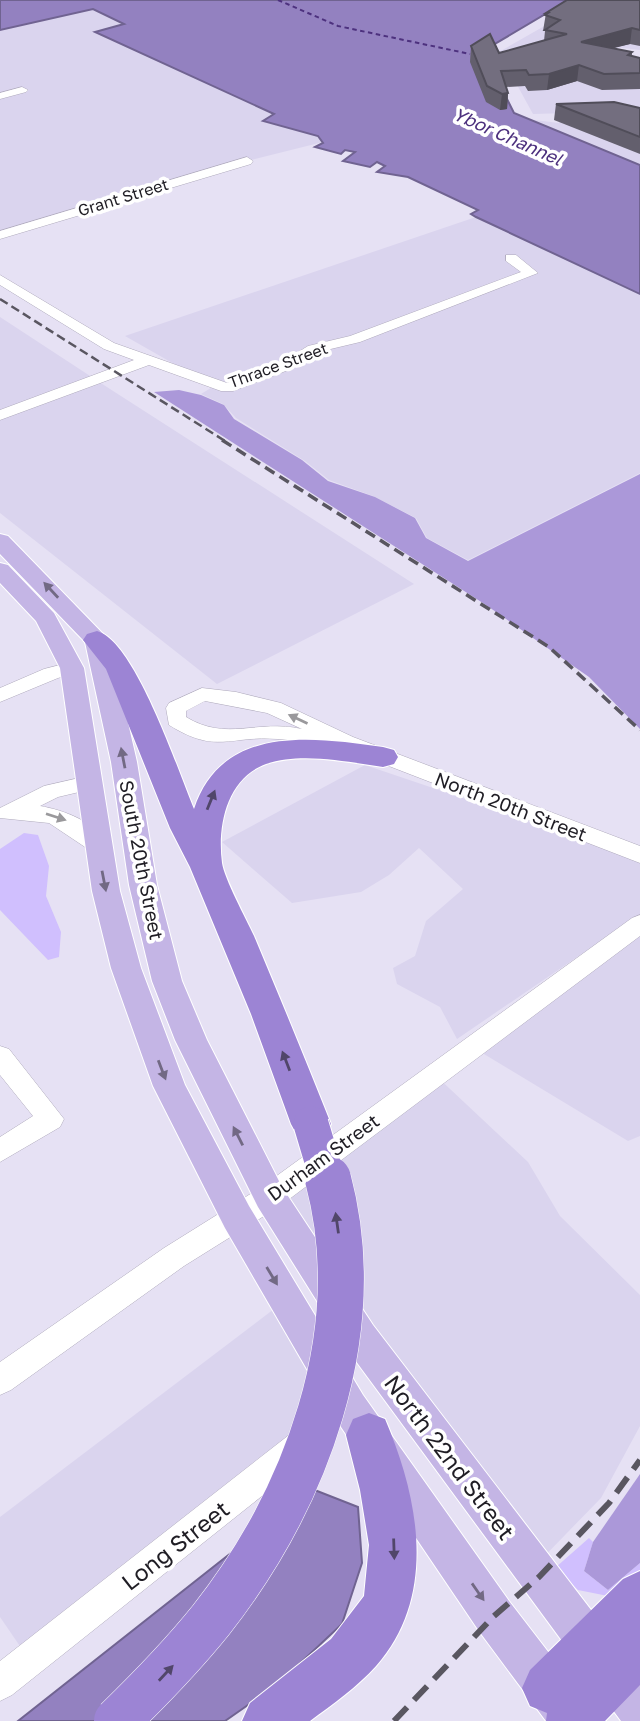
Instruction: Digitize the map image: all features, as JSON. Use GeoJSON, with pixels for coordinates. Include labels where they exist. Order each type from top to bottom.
{"type":"FeatureCollection","features":[{"type":"Feature","properties":{"kind":"highway"},"geometry":{"type":"LineString","coordinates":[[97,640],[120,667],[186,828],[207,867],[311,1124],[333,1199],[340,1260],[339,1311],[319,1417],[284,1505],[240,1580],[170,1669],[117,1721]]}},
{"type":"Feature","properties":{"kind":"highway"},"geometry":{"type":"LineString","coordinates":[[207,867],[205,822],[211,796],[225,777],[245,762],[270,752],[296,747],[383,757]]}},
{"type":"Feature","properties":{"kind":"highway"},"geometry":{"type":"LineString","coordinates":[[268,1721],[360,1647],[383,1612],[390,1591],[396,1551],[392,1521],[360,1421]]}},
{"type":"Feature","properties":{"kind":"highway"},"geometry":{"type":"LineString","coordinates":[[564,1709],[621,1671],[640,1596]]}},
{"type":"Feature","properties":{"kind":"main road"},"geometry":{"type":"LineString","coordinates":[[0,541],[97,640]]}},
{"type":"Feature","properties":{"kind":"main road","name":"South 20th Street"},"geometry":{"type":"LineString","coordinates":[[4,579],[46,618],[72,668],[96,843],[122,955],[145,1026],[169,1087],[253,1207]]}},
{"type":"Feature","properties":{"kind":"main road","name":"South 20th Street"},"geometry":{"type":"LineString","coordinates":[[97,640],[124,762],[143,885],[164,970],[253,1207]]}},
{"type":"Feature","properties":{"kind":"main road"},"geometry":{"type":"LineString","coordinates":[[88,783],[103,791],[110,800],[138,941],[164,970]]}},
{"type":"Feature","properties":{"kind":"main road"},"geometry":{"type":"LineString","coordinates":[[253,1207],[360,1421],[494,1616],[564,1709]]}},
{"type":"Feature","properties":{"kind":"main road","name":"North 22nd Street"},"geometry":{"type":"LineString","coordinates":[[253,1207],[360,1337],[484,1500],[621,1671]]}},
{"type":"Feature","properties":{"kind":"street"},"geometry":{"type":"LineString","coordinates":[[0,96],[22,90]]}},
{"type":"Feature","properties":{"kind":"street","name":"Grant Street"},"geometry":{"type":"LineString","coordinates":[[0,235],[247,161]]}},
{"type":"Feature","properties":{"kind":"street","name":"Thrace Street"},"geometry":{"type":"LineString","coordinates":[[146,361],[226,388],[286,366],[313,349],[355,340],[531,273],[511,258]]}},
{"type":"Feature","properties":{"kind":"street"},"geometry":{"type":"LineString","coordinates":[[0,279],[93,338],[146,361]]}},
{"type":"Feature","properties":{"kind":"street"},"geometry":{"type":"LineString","coordinates":[[0,415],[146,361]]}},
{"type":"Feature","properties":{"kind":"street"},"geometry":{"type":"LineString","coordinates":[[0,696],[51,673],[72,668]]}},
{"type":"Feature","properties":{"kind":"street","name":"North 20th Street"},"geometry":{"type":"LineString","coordinates":[[383,757],[278,732],[213,739],[197,735],[176,720],[176,708],[202,695],[236,698],[274,708],[383,757],[640,855]]}},
{"type":"Feature","properties":{"kind":"street"},"geometry":{"type":"LineString","coordinates":[[4,816],[52,791],[88,783]]}},
{"type":"Feature","properties":{"kind":"street"},"geometry":{"type":"LineString","coordinates":[[4,816],[54,815],[71,823],[96,843]]}},
{"type":"Feature","properties":{"kind":"street","name":"Durham Street"},"geometry":{"type":"LineString","coordinates":[[0,1380],[174,1257],[253,1207],[640,924]]}},
{"type":"Feature","properties":{"kind":"street"},"geometry":{"type":"LineString","coordinates":[[0,1056],[51,1119],[0,1151]]}},
{"type":"Feature","properties":{"kind":"street","name":"Long Street"},"geometry":{"type":"LineString","coordinates":[[0,1683],[360,1421]]}},
{"type":"Feature","properties":{"kind":"shaded area"},"geometry":{"type":"Polygon","coordinates":[[[590,0],[640,0],[640,50],[597,45],[640,65],[640,111],[533,114],[499,52],[590,0]]]}},
{"type":"Feature","properties":{"kind":"shaded area"},"geometry":{"type":"Polygon","coordinates":[[[93,9],[125,24],[96,32],[274,115],[264,122],[318,136],[323,142],[239,163],[0,235],[0,30],[93,9]]]}},
{"type":"Feature","properties":{"kind":"shaded area"},"geometry":{"type":"Polygon","coordinates":[[[640,117],[640,165],[526,119],[559,123],[560,120],[640,117]]]}},
{"type":"Feature","properties":{"kind":"shaded area"},"geometry":{"type":"Polygon","coordinates":[[[476,217],[640,294],[640,473],[468,560],[427,538],[416,518],[373,496],[329,480],[305,461],[236,418],[223,404],[201,394],[219,383],[183,369],[125,336],[476,217]]]}},
{"type":"Feature","properties":{"kind":"shaded area"},"geometry":{"type":"Polygon","coordinates":[[[0,317],[414,584],[217,684],[0,513],[0,317]]]}},
{"type":"Feature","properties":{"kind":"shaded area"},"geometry":{"type":"Polygon","coordinates":[[[179,390],[201,395],[224,405],[234,419],[302,460],[328,481],[375,497],[415,518],[426,538],[468,561],[640,474],[640,729],[589,677],[486,605],[154,392],[179,390]]]}},
{"type":"Feature","properties":{"kind":"shaded area"},"geometry":{"type":"Polygon","coordinates":[[[365,765],[640,858],[640,914],[457,1039],[440,1007],[397,984],[393,968],[415,956],[426,921],[463,889],[419,848],[389,875],[361,892],[292,903],[222,842],[365,765]]]}},
{"type":"Feature","properties":{"kind":"shaded area"},"geometry":{"type":"Polygon","coordinates":[[[24,833],[38,835],[49,866],[46,896],[61,932],[59,957],[48,960],[0,910],[0,849],[24,833]]]}},
{"type":"Feature","properties":{"kind":"shaded area"},"geometry":{"type":"Polygon","coordinates":[[[640,925],[640,1136],[628,1141],[469,1045],[640,925]]]}},
{"type":"Feature","properties":{"kind":"shaded area"},"geometry":{"type":"Polygon","coordinates":[[[433,1073],[528,1162],[560,1216],[640,1295],[640,1426],[601,1498],[531,1570],[271,1188],[433,1073]]]}},
{"type":"Feature","properties":{"kind":"shaded area"},"geometry":{"type":"Polygon","coordinates":[[[274,1309],[333,1403],[24,1652],[0,1617],[0,1517],[274,1309]]]}},
{"type":"Feature","properties":{"kind":"shaded area"},"geometry":{"type":"Polygon","coordinates":[[[640,1474],[640,1563],[608,1590],[584,1571],[593,1542],[640,1474]]]}},
{"type":"Feature","properties":{"kind":"shaded area"},"geometry":{"type":"Polygon","coordinates":[[[589,1538],[593,1542],[584,1571],[608,1590],[640,1563],[640,1579],[618,1598],[578,1590],[555,1568],[589,1538]]]}},
{"type":"Feature","properties":{"kind":"water","name":"Ybor Channel"},"geometry":{"type":"Polygon","coordinates":[[[0,0],[569,0],[483,51],[514,113],[640,165],[640,294],[476,217],[471,214],[478,210],[408,177],[377,172],[385,166],[377,162],[370,167],[343,161],[355,152],[345,150],[341,154],[315,147],[323,143],[318,136],[263,121],[274,114],[95,32],[124,24],[93,9],[0,30],[0,0]]]}},
{"type":"Feature","properties":{"kind":"water"},"geometry":{"type":"Polygon","coordinates":[[[312,1489],[358,1507],[362,1563],[342,1624],[278,1684],[225,1721],[18,1721],[312,1489]]]}},
{"type":"Feature","properties":{"kind":"building"},"geometry":{"type":"Polygon","coordinates":[[[567,0],[640,0],[640,30],[632,28],[581,42],[632,52],[628,55],[640,58],[640,73],[604,74],[579,65],[549,74],[529,75],[526,70],[501,71],[508,93],[502,94],[487,86],[471,46],[490,34],[499,53],[567,34],[545,30],[560,20],[545,15],[567,0]]]}},
{"type":"Feature","properties":{"kind":"building"},"geometry":{"type":"Polygon","coordinates":[[[614,102],[640,108],[640,137],[556,104],[614,102]]]}},
{"type":"Feature","properties":{"kind":"ferry route"},"geometry":{"type":"LineString","coordinates":[[278,0],[338,26],[470,54]]}},
{"type":"Feature","properties":{"kind":"railway"},"geometry":{"type":"LineString","coordinates":[[0,299],[225,441]]}},
{"type":"Feature","properties":{"kind":"railway"},"geometry":{"type":"LineString","coordinates":[[222,440],[549,647],[640,730]]}},
{"type":"Feature","properties":{"kind":"railway"},"geometry":{"type":"LineString","coordinates":[[394,1721],[494,1616],[539,1577],[609,1503],[640,1460]]}}]}
